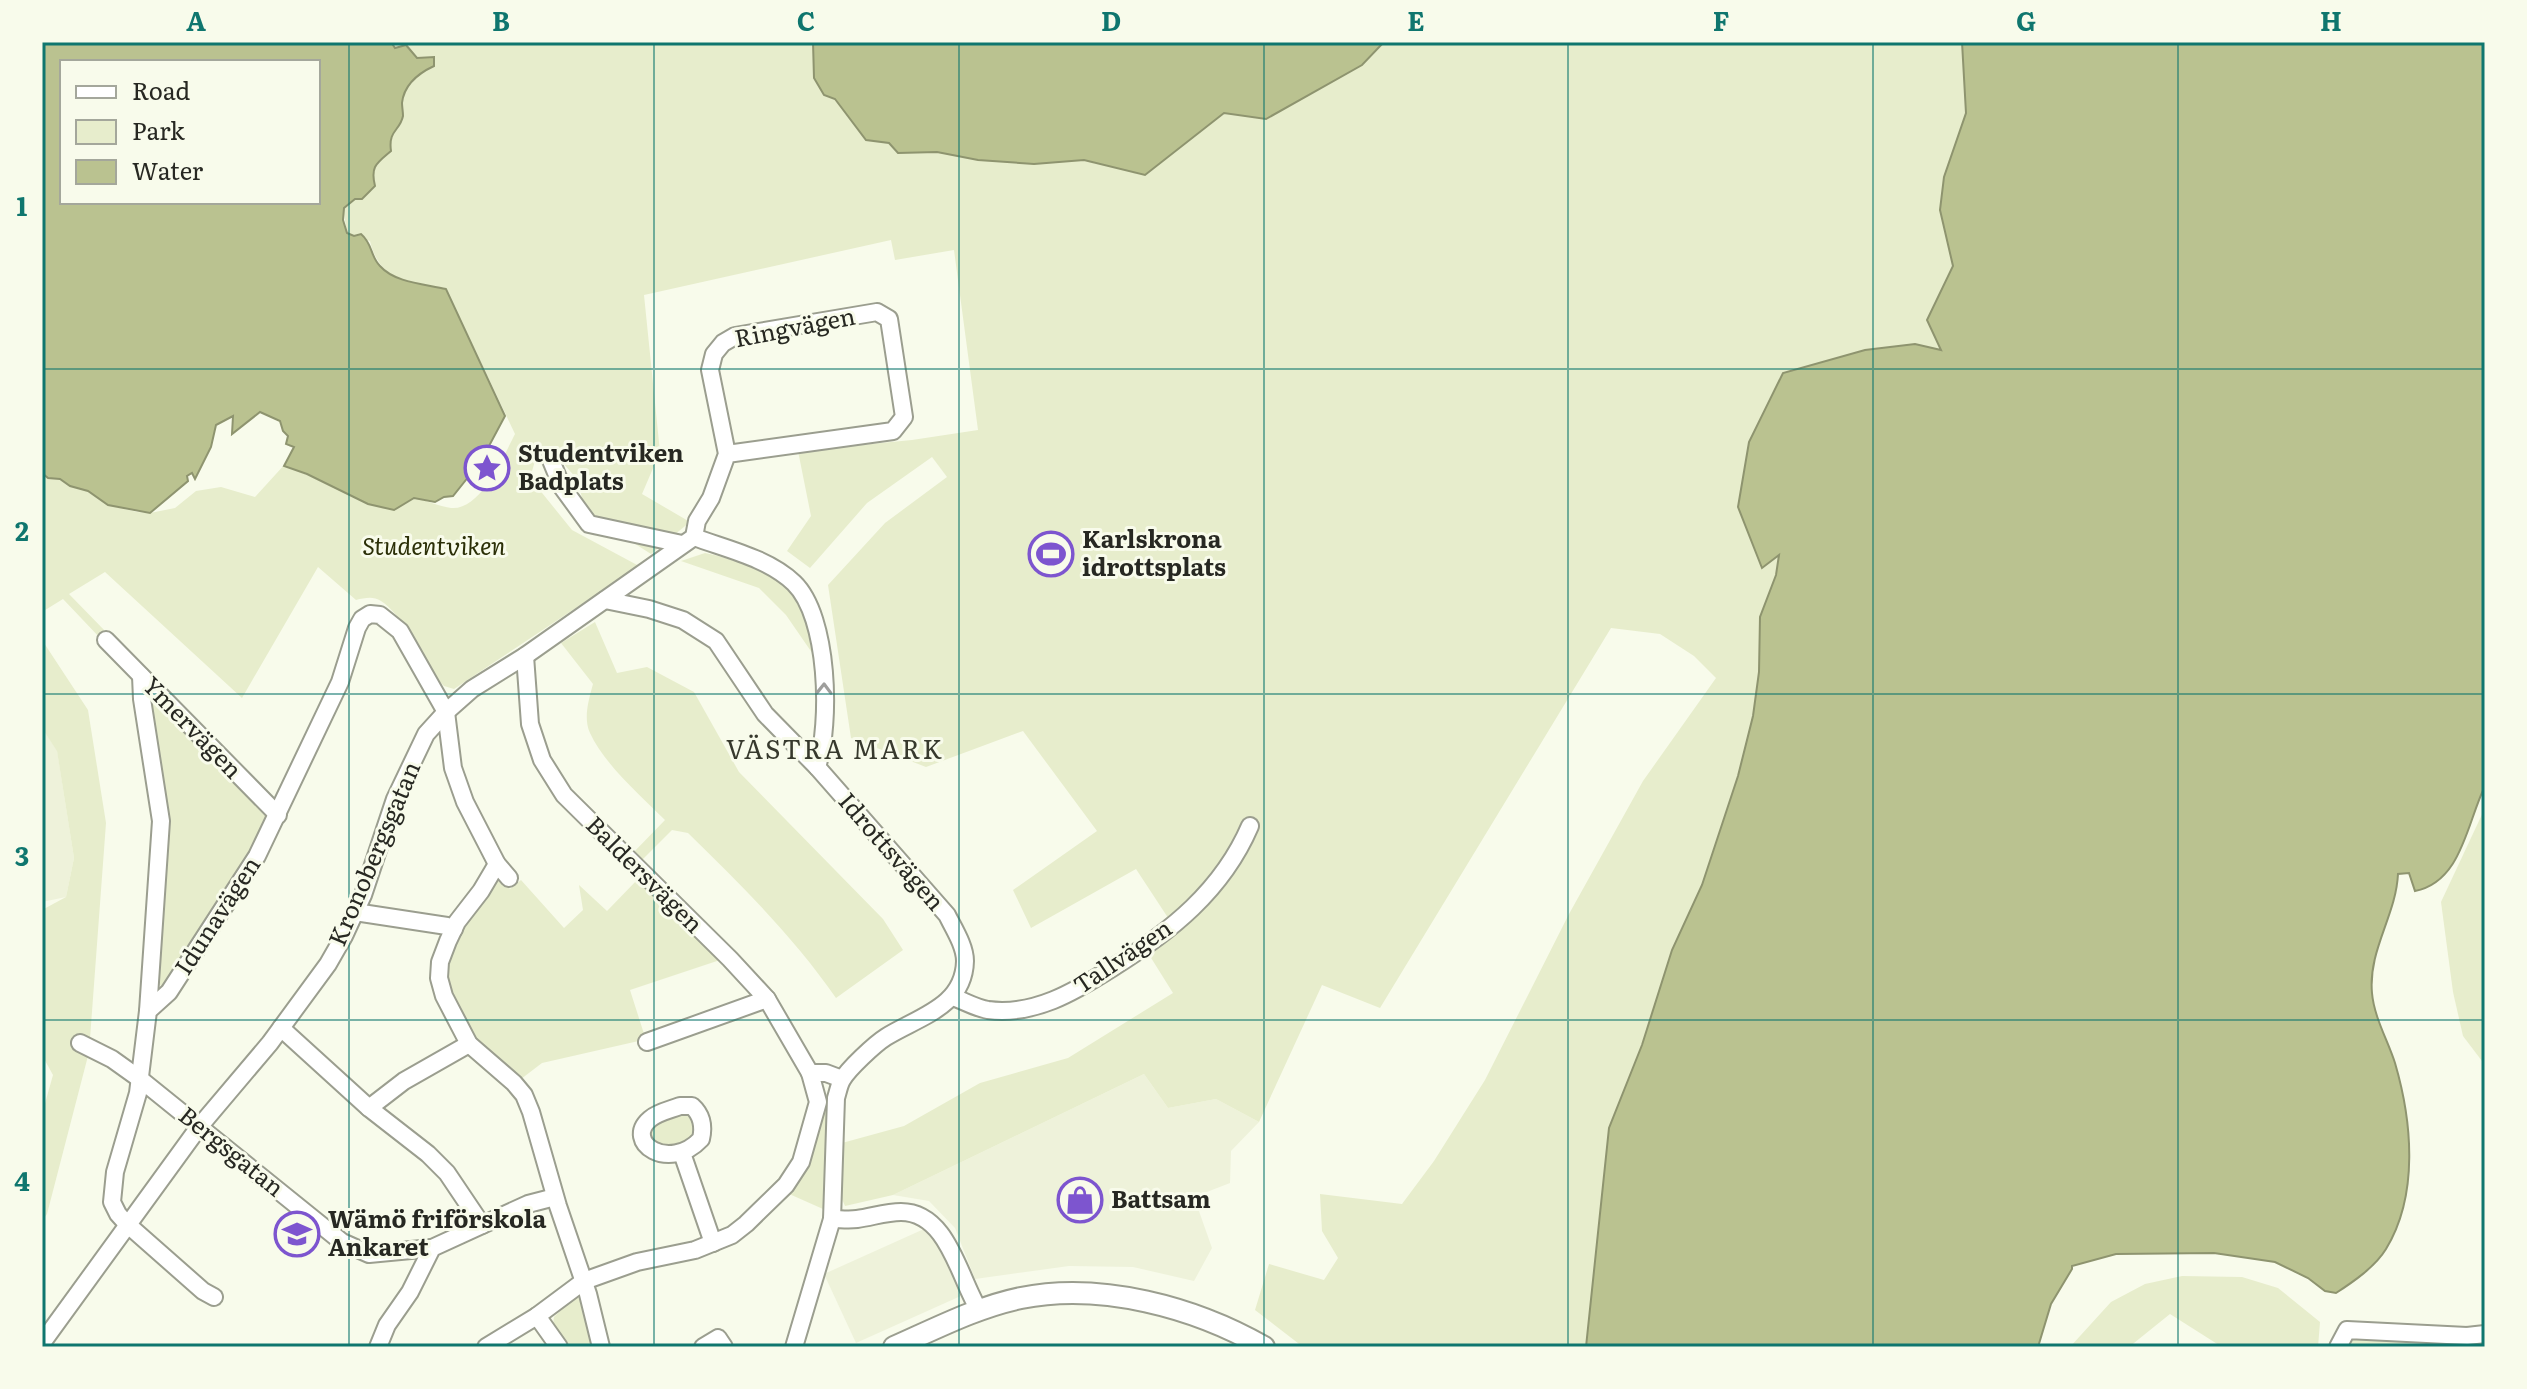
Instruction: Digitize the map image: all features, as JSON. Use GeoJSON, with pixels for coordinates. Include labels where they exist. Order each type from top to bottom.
{"type":"FeatureCollection","features":[{"type":"Feature","properties":{"kind":"main road"},"geometry":{"type":"LineString","coordinates":[[894,1347],[979,1310],[1021,1298],[1047,1295],[1101,1296],[1145,1302],[1220,1325],[1264,1347]]}},
{"type":"Feature","properties":{"kind":"street","name":"Ringvägen"},"geometry":{"type":"LineString","coordinates":[[877,312],[889,319],[904,417],[893,431],[727,454],[710,370],[714,354],[723,343],[735,336],[877,312]]}},
{"type":"Feature","properties":{"kind":"street"},"geometry":{"type":"LineString","coordinates":[[688,540],[711,498],[727,454]]}},
{"type":"Feature","properties":{"kind":"street"},"geometry":{"type":"LineString","coordinates":[[550,458],[562,487],[589,524],[688,540],[757,561],[795,584],[810,609],[821,645],[825,683],[821,753],[817,767]]}},
{"type":"Feature","properties":{"kind":"street","name":"Kronobergsgatan"},"geometry":{"type":"LineString","coordinates":[[42,1343],[199,1127],[281,1028],[328,964],[355,912],[395,799],[426,734],[472,689],[525,656],[688,540]]}},
{"type":"Feature","properties":{"kind":"street","name":"Idrottsvägen"},"geometry":{"type":"LineString","coordinates":[[605,600],[683,620],[716,641],[765,714],[817,767],[947,915],[965,958],[962,977],[953,997]]}},
{"type":"Feature","properties":{"kind":"street","name":"Idunavägen"},"geometry":{"type":"LineString","coordinates":[[148,1011],[169,992],[257,856],[340,682],[362,619],[370,614],[380,615],[400,631],[446,712]]}},
{"type":"Feature","properties":{"kind":"street","name":"Ymervägen"},"geometry":{"type":"LineString","coordinates":[[106,640],[278,815]]}},
{"type":"Feature","properties":{"kind":"street","name":"Baldersvägen"},"geometry":{"type":"LineString","coordinates":[[525,656],[530,724],[542,760],[564,795],[767,999],[810,1073]]}},
{"type":"Feature","properties":{"kind":"street"},"geometry":{"type":"LineString","coordinates":[[141,676],[161,821],[148,1011],[140,1079],[115,1172],[112,1202],[127,1224],[203,1291],[214,1297]]}},
{"type":"Feature","properties":{"kind":"street"},"geometry":{"type":"LineString","coordinates":[[446,712],[453,768],[465,802],[497,864],[509,878]]}},
{"type":"Feature","properties":{"kind":"street","name":"Tallvägen"},"geometry":{"type":"LineString","coordinates":[[953,997],[987,1010],[1027,1008],[1057,1000],[1082,987],[1165,934],[1195,905],[1240,850],[1250,826]]}},
{"type":"Feature","properties":{"kind":"street"},"geometry":{"type":"LineString","coordinates":[[497,864],[454,929],[440,962],[439,978],[444,996],[469,1044],[524,1095],[584,1281],[601,1347]]}},
{"type":"Feature","properties":{"kind":"street"},"geometry":{"type":"LineString","coordinates":[[355,912],[454,929]]}},
{"type":"Feature","properties":{"kind":"street"},"geometry":{"type":"LineString","coordinates":[[794,1347],[832,1219],[836,1098],[842,1079],[883,1039],[953,997]]}},
{"type":"Feature","properties":{"kind":"street"},"geometry":{"type":"LineString","coordinates":[[647,1042],[767,999]]}},
{"type":"Feature","properties":{"kind":"street"},"geometry":{"type":"LineString","coordinates":[[281,1028],[369,1108],[428,1154],[447,1173],[482,1225]]}},
{"type":"Feature","properties":{"kind":"street","name":"Bergsgatan"},"geometry":{"type":"LineString","coordinates":[[80,1043],[112,1059],[140,1079],[342,1242],[369,1254],[432,1248],[528,1204],[555,1197]]}},
{"type":"Feature","properties":{"kind":"street"},"geometry":{"type":"LineString","coordinates":[[369,1108],[404,1081],[469,1044]]}},
{"type":"Feature","properties":{"kind":"street"},"geometry":{"type":"LineString","coordinates":[[486,1347],[537,1316],[584,1281],[637,1262],[695,1250],[732,1235],[786,1185],[801,1162],[818,1102],[810,1073],[826,1073],[842,1079]]}},
{"type":"Feature","properties":{"kind":"street"},"geometry":{"type":"LineString","coordinates":[[682,1153],[713,1243]]}},
{"type":"Feature","properties":{"kind":"street"},"geometry":{"type":"LineString","coordinates":[[832,1219],[857,1219],[896,1212],[911,1212],[925,1219],[937,1228],[954,1255],[979,1310]]}},
{"type":"Feature","properties":{"kind":"street"},"geometry":{"type":"LineString","coordinates":[[378,1347],[387,1325],[410,1292],[432,1248]]}},
{"type":"Feature","properties":{"kind":"street"},"geometry":{"type":"LineString","coordinates":[[537,1316],[559,1347]]}},
{"type":"Feature","properties":{"kind":"street"},"geometry":{"type":"LineString","coordinates":[[2338,1347],[2347,1330],[2467,1336],[2485,1334]]}},
{"type":"Feature","properties":{"kind":"street"},"geometry":{"type":"LineString","coordinates":[[703,1347],[718,1338],[724,1347]]}},
{"type":"Feature","properties":{"kind":"shaded area"},"geometry":{"type":"Polygon","coordinates":[[[42,728],[57,750],[74,858],[66,897],[42,902],[42,728]]]}},
{"type":"Feature","properties":{"kind":"shaded area"},"geometry":{"type":"Polygon","coordinates":[[[1144,1074],[1168,1108],[1216,1099],[1259,1122],[1231,1151],[1230,1183],[1194,1197],[1212,1248],[1194,1281],[1133,1267],[1069,1266],[975,1279],[955,1228],[929,1201],[893,1195],[1144,1074]]]}},
{"type":"Feature","properties":{"kind":"shaded area"},"geometry":{"type":"Polygon","coordinates":[[[924,1229],[945,1254],[963,1295],[856,1343],[824,1274],[924,1229]]]}},
{"type":"Feature","properties":{"kind":"green space","name":"Studentviken"},"geometry":{"type":"Polygon","coordinates":[[[391,42],[813,42],[814,78],[866,139],[889,143],[899,153],[937,152],[978,160],[1034,164],[1084,160],[1145,175],[1224,113],[1266,119],[1362,65],[1384,42],[1962,42],[1966,113],[1944,177],[1940,210],[1953,266],[1927,320],[1941,350],[1915,344],[1865,350],[1783,373],[1752,541],[1762,567],[1780,554],[1776,575],[1760,617],[1759,672],[1753,716],[1738,776],[1702,885],[1672,950],[1642,1045],[1609,1129],[1586,1347],[1303,1347],[1255,1310],[1269,1264],[1324,1280],[1338,1258],[1322,1231],[1320,1194],[1402,1204],[1434,1161],[1485,1080],[1569,914],[1643,781],[1716,678],[1694,656],[1660,634],[1611,628],[1380,1008],[1322,985],[1259,1122],[1216,1099],[1168,1108],[1144,1074],[893,1195],[845,1206],[839,1192],[842,1143],[904,1126],[980,1083],[1068,1058],[1173,993],[1148,953],[1178,933],[1136,869],[1031,928],[1013,890],[1097,831],[1023,731],[926,767],[851,738],[828,585],[885,523],[947,477],[932,457],[867,503],[810,568],[787,551],[811,516],[798,451],[978,430],[954,250],[895,260],[891,240],[644,295],[660,452],[642,494],[690,522],[651,554],[585,512],[578,480],[561,461],[543,452],[535,461],[530,478],[572,530],[639,566],[454,689],[444,686],[436,678],[389,607],[375,598],[356,600],[318,567],[242,698],[105,572],[69,594],[107,633],[101,639],[63,599],[42,612],[42,473],[48,478],[60,479],[70,486],[88,491],[108,505],[150,513],[175,508],[196,491],[221,487],[255,497],[286,463],[285,466],[352,496],[394,510],[414,498],[451,508],[462,507],[482,491],[498,467],[515,434],[446,289],[389,273],[375,255],[370,241],[347,233],[343,208],[375,186],[374,169],[391,151],[390,139],[403,118],[402,100],[419,73],[417,58],[406,45],[395,48],[391,42]]]}},
{"type":"Feature","properties":{"kind":"green space"},"geometry":{"type":"Polygon","coordinates":[[[705,553],[759,570],[793,595],[807,619],[817,660],[786,615],[759,588],[681,561],[705,553]]]}},
{"type":"Feature","properties":{"kind":"green space"},"geometry":{"type":"Polygon","coordinates":[[[595,622],[617,673],[647,667],[694,692],[739,772],[883,919],[903,950],[836,998],[784,932],[688,833],[672,830],[641,861],[631,855],[665,820],[614,768],[590,733],[587,715],[593,684],[561,643],[595,622]]]}},
{"type":"Feature","properties":{"kind":"green space"},"geometry":{"type":"Polygon","coordinates":[[[42,640],[88,710],[106,823],[89,1052],[47,1214],[42,1221],[42,1114],[53,1075],[42,1055],[42,910],[66,897],[74,858],[57,751],[42,728],[42,640]]]}},
{"type":"Feature","properties":{"kind":"green space"},"geometry":{"type":"Polygon","coordinates":[[[154,702],[161,703],[268,813],[270,822],[163,988],[157,982],[167,823],[149,707],[154,702]]]}},
{"type":"Feature","properties":{"kind":"green space"},"geometry":{"type":"Polygon","coordinates":[[[2485,808],[2485,1065],[2463,1036],[2453,992],[2441,902],[2485,808]]]}},
{"type":"Feature","properties":{"kind":"green space"},"geometry":{"type":"Polygon","coordinates":[[[638,879],[720,960],[630,990],[645,1037],[643,1040],[542,1063],[521,1079],[474,1045],[447,990],[445,957],[457,933],[492,883],[502,880],[510,889],[521,880],[564,928],[583,910],[579,885],[607,911],[638,879]]]}},
{"type":"Feature","properties":{"kind":"green space"},"geometry":{"type":"Polygon","coordinates":[[[826,1097],[827,1159],[823,1209],[787,1193],[811,1154],[826,1097]]]}},
{"type":"Feature","properties":{"kind":"green space"},"geometry":{"type":"Polygon","coordinates":[[[686,1109],[692,1112],[698,1130],[681,1149],[652,1147],[647,1129],[654,1120],[686,1109]]]}},
{"type":"Feature","properties":{"kind":"green space"},"geometry":{"type":"Polygon","coordinates":[[[2182,1276],[2242,1277],[2278,1288],[2320,1322],[2318,1347],[2222,1347],[2170,1314],[2129,1347],[2070,1347],[2111,1302],[2145,1284],[2182,1276]]]}},
{"type":"Feature","properties":{"kind":"green space"},"geometry":{"type":"Polygon","coordinates":[[[575,1296],[580,1299],[595,1347],[566,1347],[553,1325],[554,1317],[575,1296]]]}},
{"type":"Feature","properties":{"kind":"green space"},"geometry":{"type":"Polygon","coordinates":[[[2358,1334],[2485,1338],[2485,1347],[2347,1347],[2358,1334]]]}},
{"type":"Feature","properties":{"kind":"water"},"geometry":{"type":"Polygon","coordinates":[[[42,42],[391,42],[395,48],[406,45],[417,58],[434,57],[434,66],[418,76],[403,96],[402,121],[391,139],[391,151],[374,169],[375,186],[362,199],[355,199],[344,208],[343,220],[347,233],[354,236],[361,234],[365,238],[377,262],[386,272],[411,282],[446,289],[505,416],[481,461],[453,496],[435,502],[414,498],[394,510],[368,504],[284,466],[294,447],[286,444],[288,436],[280,421],[260,412],[232,434],[233,416],[216,425],[211,447],[195,479],[192,473],[187,476],[188,481],[150,513],[108,505],[88,491],[70,486],[60,479],[48,478],[42,473],[42,42]]]}},
{"type":"Feature","properties":{"kind":"water"},"geometry":{"type":"Polygon","coordinates":[[[813,42],[1384,42],[1362,65],[1266,119],[1224,113],[1145,175],[1084,160],[1034,164],[978,160],[937,152],[898,153],[889,143],[866,140],[835,99],[824,95],[814,78],[813,42]]]}},
{"type":"Feature","properties":{"kind":"water"},"geometry":{"type":"Polygon","coordinates":[[[1962,42],[2485,42],[2485,786],[2461,849],[2443,876],[2415,891],[2409,873],[2398,874],[2393,904],[2374,962],[2373,1002],[2401,1085],[2408,1133],[2408,1182],[2404,1205],[2397,1228],[2381,1256],[2363,1274],[2336,1293],[2325,1291],[2308,1278],[2275,1262],[2214,1253],[2116,1254],[2072,1266],[2051,1304],[2038,1347],[1586,1347],[1609,1128],[1642,1045],[1672,950],[1702,885],[1738,776],[1753,716],[1759,672],[1760,617],[1776,575],[1779,555],[1762,568],[1738,507],[1749,442],[1783,373],[1865,350],[1915,344],[1941,350],[1927,320],[1953,266],[1940,210],[1944,177],[1966,113],[1962,42]]]}},
{"type":"Feature","properties":{"kind":"place","name":"Studentviken Badplats"},"geometry":{"type":"Point","coordinates":[487,468]}},
{"type":"Feature","properties":{"kind":"place","name":"Karlskrona idrottsplats"},"geometry":{"type":"Point","coordinates":[1051,554]}},
{"type":"Feature","properties":{"kind":"place","name":"Battsam"},"geometry":{"type":"Point","coordinates":[1080,1200]}},
{"type":"Feature","properties":{"kind":"place","name":"Wämö friförskola Ankaret"},"geometry":{"type":"Point","coordinates":[297,1234]}},
{"type":"Feature","properties":{"kind":"district","name":"VÄSTRA MARK"},"geometry":{"type":"Point","coordinates":[835,750]}}]}
